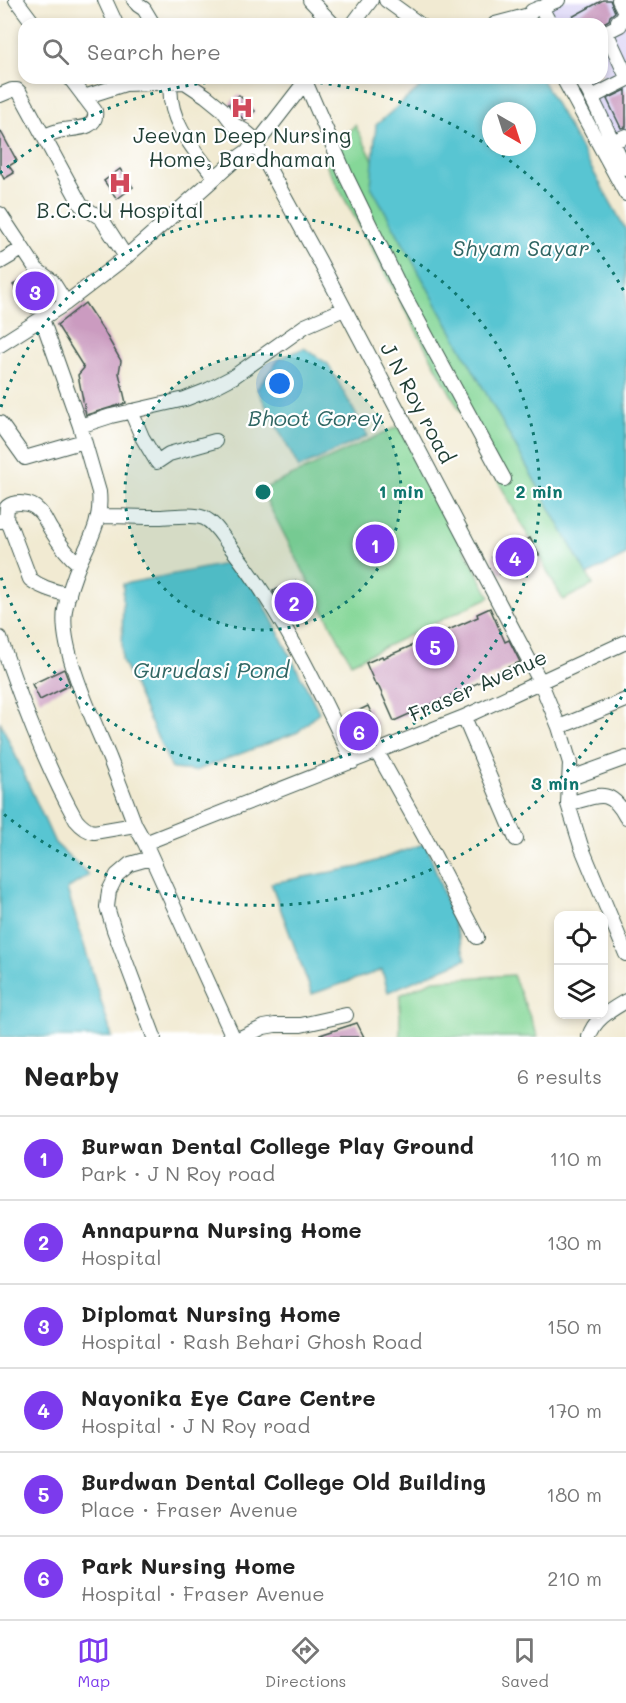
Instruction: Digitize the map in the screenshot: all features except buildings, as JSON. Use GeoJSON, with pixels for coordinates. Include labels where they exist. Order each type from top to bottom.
{"type":"FeatureCollection","features":[{"type":"Feature","properties":{"kind":"street"},"geometry":{"type":"LineString","coordinates":[[16,0],[30,18]]}},
{"type":"Feature","properties":{"kind":"street"},"geometry":{"type":"LineString","coordinates":[[105,0],[113,18]]}},
{"type":"Feature","properties":{"kind":"street"},"geometry":{"type":"LineString","coordinates":[[134,0],[149,18]]}},
{"type":"Feature","properties":{"kind":"street"},"geometry":{"type":"LineString","coordinates":[[310,0],[327,18]]}},
{"type":"Feature","properties":{"kind":"street"},"geometry":{"type":"LineString","coordinates":[[358,18],[371,0]]}},
{"type":"Feature","properties":{"kind":"street"},"geometry":{"type":"LineString","coordinates":[[386,0],[411,18]]}},
{"type":"Feature","properties":{"kind":"street"},"geometry":{"type":"LineString","coordinates":[[513,18],[558,0]]}},
{"type":"Feature","properties":{"kind":"street"},"geometry":{"type":"LineString","coordinates":[[608,31],[620,25],[618,21],[626,15],[619,0]]}},
{"type":"Feature","properties":{"kind":"street"},"geometry":{"type":"LineString","coordinates":[[592,97],[626,77],[608,36]]}},
{"type":"Feature","properties":{"kind":"street"},"geometry":{"type":"LineString","coordinates":[[44,136],[86,126],[96,117],[95,111],[74,84]]}},
{"type":"Feature","properties":{"kind":"street"},"geometry":{"type":"LineString","coordinates":[[84,97],[125,84]]}},
{"type":"Feature","properties":{"kind":"street"},"geometry":{"type":"LineString","coordinates":[[176,84],[169,92],[178,123],[187,140],[215,177]]}},
{"type":"Feature","properties":{"kind":"street"},"geometry":{"type":"LineString","coordinates":[[186,84],[222,109],[234,125],[245,131],[257,144]]}},
{"type":"Feature","properties":{"kind":"street"},"geometry":{"type":"LineString","coordinates":[[0,345],[66,303],[126,257],[215,177],[257,144],[302,84]]}},
{"type":"Feature","properties":{"kind":"street"},"geometry":{"type":"LineString","coordinates":[[308,84],[347,178],[402,291],[504,479]]}},
{"type":"Feature","properties":{"kind":"street"},"geometry":{"type":"LineString","coordinates":[[566,84],[626,194]]}},
{"type":"Feature","properties":{"kind":"street"},"geometry":{"type":"LineString","coordinates":[[584,84],[626,168]]}},
{"type":"Feature","properties":{"kind":"street"},"geometry":{"type":"LineString","coordinates":[[0,95],[12,90],[20,93],[81,205],[101,218],[126,257]]}},
{"type":"Feature","properties":{"kind":"street"},"geometry":{"type":"LineString","coordinates":[[612,142],[626,136]]}},
{"type":"Feature","properties":{"kind":"street","name":"J N Roy road"},"geometry":{"type":"LineString","coordinates":[[257,144],[540,681],[559,727],[570,763],[568,804]]}},
{"type":"Feature","properties":{"kind":"street"},"geometry":{"type":"LineString","coordinates":[[0,214],[22,249],[40,273],[52,281],[66,303]]}},
{"type":"Feature","properties":{"kind":"street"},"geometry":{"type":"LineString","coordinates":[[0,262],[22,249]]}},
{"type":"Feature","properties":{"kind":"street"},"geometry":{"type":"LineString","coordinates":[[80,426],[131,411],[185,399],[208,390],[233,377],[304,326],[344,309]]}},
{"type":"Feature","properties":{"kind":"street"},"geometry":{"type":"LineString","coordinates":[[42,319],[80,426],[99,492],[99,516],[69,595],[64,621],[65,637],[73,666],[135,825],[233,1037]]}},
{"type":"Feature","properties":{"kind":"street"},"geometry":{"type":"LineString","coordinates":[[131,411],[157,462],[169,454],[215,441]]}},
{"type":"Feature","properties":{"kind":"street"},"geometry":{"type":"LineString","coordinates":[[0,423],[25,458],[84,441]]}},
{"type":"Feature","properties":{"kind":"street"},"geometry":{"type":"LineString","coordinates":[[69,595],[36,584],[30,579],[10,526],[3,521],[7,507],[12,504],[33,506],[42,515],[64,550],[79,564]]}},
{"type":"Feature","properties":{"kind":"street"},"geometry":{"type":"LineString","coordinates":[[99,516],[196,516],[214,526],[267,597],[323,698],[353,762]]}},
{"type":"Feature","properties":{"kind":"street"},"geometry":{"type":"LineString","coordinates":[[0,638],[47,762],[81,827],[94,832],[135,825]]}},
{"type":"Feature","properties":{"kind":"street","name":"Fraser Avenue"},"geometry":{"type":"LineString","coordinates":[[145,843],[464,717],[626,642]]}},
{"type":"Feature","properties":{"kind":"street"},"geometry":{"type":"LineString","coordinates":[[559,727],[626,700]]}},
{"type":"Feature","properties":{"kind":"street"},"geometry":{"type":"LineString","coordinates":[[464,717],[516,839]]}},
{"type":"Feature","properties":{"kind":"street"},"geometry":{"type":"LineString","coordinates":[[377,752],[477,937]]}},
{"type":"Feature","properties":{"kind":"street"},"geometry":{"type":"LineString","coordinates":[[571,778],[626,758]]}},
{"type":"Feature","properties":{"kind":"street"},"geometry":{"type":"LineString","coordinates":[[626,817],[617,801],[608,796],[597,796],[568,804],[581,846],[626,954]]}},
{"type":"Feature","properties":{"kind":"street"},"geometry":{"type":"LineString","coordinates":[[152,858],[130,864],[117,875],[110,891],[107,907],[154,1037]]}},
{"type":"Feature","properties":{"kind":"street"},"geometry":{"type":"LineString","coordinates":[[589,1037],[591,1030],[601,1018],[626,1001]]}},
{"type":"Feature","properties":{"kind":"street"},"geometry":{"type":"LineString","coordinates":[[242,1037],[264,1027],[301,1025],[346,1015]]}},
{"type":"Feature","properties":{"kind":"shaded area"},"geometry":{"type":"Polygon","coordinates":[[[535,0],[626,0],[626,174],[578,84],[608,84],[608,18],[543,18],[535,0]]]}},
{"type":"Feature","properties":{"kind":"green space"},"geometry":{"type":"Polygon","coordinates":[[[355,125],[593,585],[563,600],[323,159],[355,125]]]}},
{"type":"Feature","properties":{"kind":"green space"},"geometry":{"type":"Polygon","coordinates":[[[399,426],[490,597],[351,663],[261,490],[399,426]]]}},
{"type":"Feature","properties":{"kind":"green space"},"geometry":{"type":"Polygon","coordinates":[[[513,975],[538,1037],[400,1037],[400,995],[434,980],[513,975]]]}},
{"type":"Feature","properties":{"kind":"water","name":"Shyam Sayar"},"geometry":{"type":"Polygon","coordinates":[[[420,84],[544,84],[626,230],[626,555],[587,575],[371,186],[376,125],[421,86],[420,84]]]}},
{"type":"Feature","properties":{"kind":"water","name":"Bhoot Gorey"},"geometry":{"type":"Polygon","coordinates":[[[304,348],[328,364],[368,436],[299,468],[257,389],[279,359],[304,348]]]}},
{"type":"Feature","properties":{"kind":"water","name":"Gurudasi Pond"},"geometry":{"type":"Polygon","coordinates":[[[230,563],[251,579],[319,712],[298,732],[195,771],[172,769],[122,660],[123,584],[230,563]]]}},
{"type":"Feature","properties":{"kind":"water"},"geometry":{"type":"Polygon","coordinates":[[[0,721],[55,843],[89,875],[67,889],[112,1037],[0,1037],[0,721]]]}},
{"type":"Feature","properties":{"kind":"water"},"geometry":{"type":"Polygon","coordinates":[[[426,843],[466,959],[388,992],[382,970],[312,994],[271,883],[359,867],[426,843]]]}},
{"type":"Feature","properties":{"kind":"place","name":"Jeevan Deep Nursing Home, Bardhaman"},"geometry":{"type":"Point","coordinates":[242,108]}},
{"type":"Feature","properties":{"kind":"place","name":"B.C.C.U Hospital"},"geometry":{"type":"Point","coordinates":[120,183]}},
{"type":"Feature","properties":{"kind":"place","name":"Diplomat Nursing Home"},"geometry":{"type":"Point","coordinates":[35,291]}},
{"type":"Feature","properties":{"kind":"place","name":"Burwan Dental College Play Ground"},"geometry":{"type":"Point","coordinates":[375,544]}},
{"type":"Feature","properties":{"kind":"place","name":"Nayonika Eye Care Centre"},"geometry":{"type":"Point","coordinates":[515,557]}},
{"type":"Feature","properties":{"kind":"place","name":"Annapurna Nursing Home"},"geometry":{"type":"Point","coordinates":[294,602]}},
{"type":"Feature","properties":{"kind":"place","name":"Burdwan Dental College Old Building"},"geometry":{"type":"Point","coordinates":[435,646]}},
{"type":"Feature","properties":{"kind":"place","name":"Park Nursing Home"},"geometry":{"type":"Point","coordinates":[359,731]}}]}
